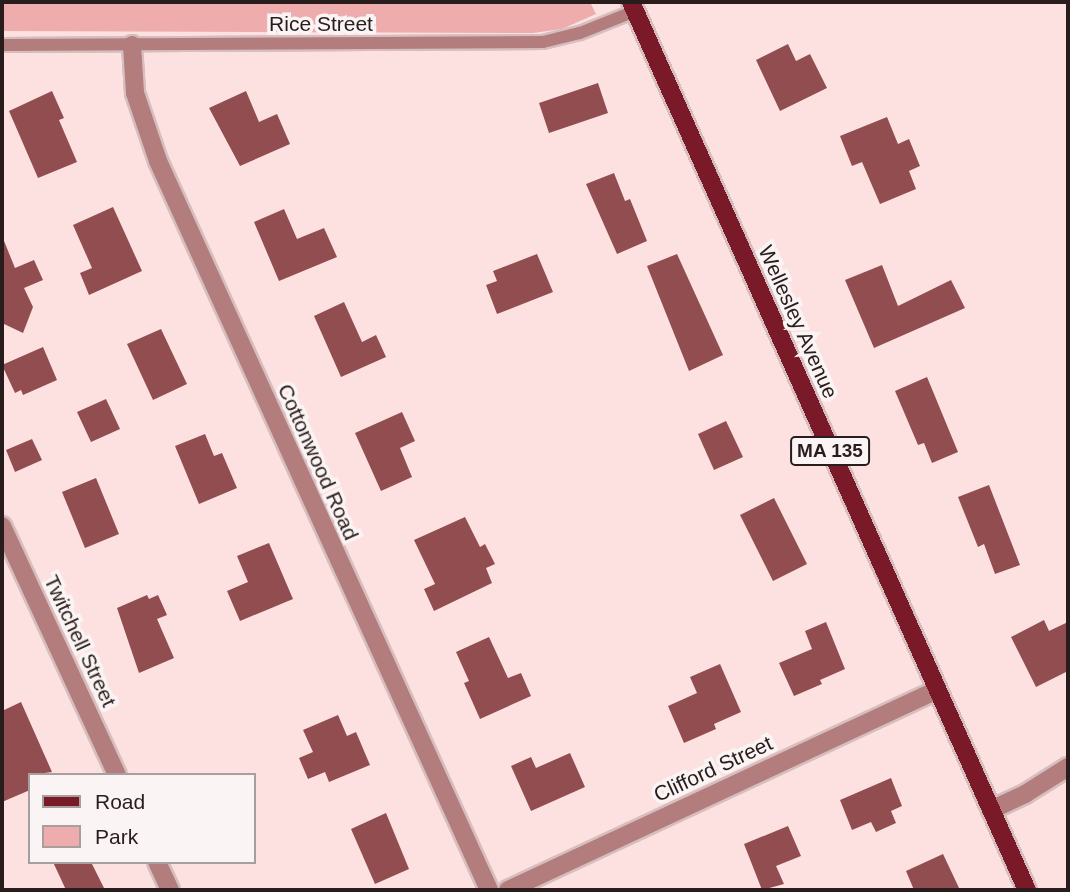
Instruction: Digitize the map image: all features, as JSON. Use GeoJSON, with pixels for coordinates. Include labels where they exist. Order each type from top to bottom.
{"type":"FeatureCollection","features":[{"type":"Feature","properties":{"kind":"main road","name":"Wellesley Avenue"},"geometry":{"type":"LineString","coordinates":[[633,6],[1027,890]]}},
{"type":"Feature","properties":{"kind":"street","name":"Cottonwood Road"},"geometry":{"type":"LineString","coordinates":[[132,45],[135,93],[158,161],[489,890]]}},
{"type":"Feature","properties":{"kind":"street","name":"Twitchell Street"},"geometry":{"type":"LineString","coordinates":[[2,526],[116,773]]}},
{"type":"Feature","properties":{"kind":"street","name":"Clifford Street"},"geometry":{"type":"LineString","coordinates":[[508,890],[937,690]]}},
{"type":"Feature","properties":{"kind":"street"},"geometry":{"type":"LineString","coordinates":[[991,810],[1025,794],[1068,766]]}},
{"type":"Feature","properties":{"kind":"street"},"geometry":{"type":"LineString","coordinates":[[158,864],[170,890]]}},
{"type":"Feature","properties":{"kind":"lane","name":"Rice Street"},"geometry":{"type":"LineString","coordinates":[[2,45],[543,42],[580,33],[633,6]]}},
{"type":"Feature","properties":{"kind":"green space"},"geometry":{"type":"Polygon","coordinates":[[[2,2],[590,2],[596,14],[562,29],[533,33],[2,31],[2,2]]]}},
{"type":"Feature","properties":{"kind":"building"},"geometry":{"type":"Polygon","coordinates":[[[788,44],[796,61],[810,54],[827,88],[780,111],[756,60],[788,44]]]}},
{"type":"Feature","properties":{"kind":"building"},"geometry":{"type":"Polygon","coordinates":[[[598,83],[608,113],[549,133],[539,103],[598,83]]]}},
{"type":"Feature","properties":{"kind":"building"},"geometry":{"type":"Polygon","coordinates":[[[52,91],[64,118],[59,120],[77,162],[38,178],[9,111],[52,91]]]}},
{"type":"Feature","properties":{"kind":"building"},"geometry":{"type":"Polygon","coordinates":[[[246,91],[259,122],[277,114],[290,144],[240,166],[209,108],[246,91]]]}},
{"type":"Feature","properties":{"kind":"building"},"geometry":{"type":"Polygon","coordinates":[[[887,117],[898,144],[909,139],[920,166],[909,171],[916,189],[880,204],[862,162],[852,166],[840,136],[887,117]]]}},
{"type":"Feature","properties":{"kind":"building"},"geometry":{"type":"Polygon","coordinates":[[[614,173],[625,201],[630,199],[647,241],[617,254],[586,184],[614,173]]]}},
{"type":"Feature","properties":{"kind":"building"},"geometry":{"type":"Polygon","coordinates":[[[113,207],[142,271],[89,295],[80,273],[92,268],[73,225],[113,207]]]}},
{"type":"Feature","properties":{"kind":"building"},"geometry":{"type":"Polygon","coordinates":[[[284,209],[297,239],[324,228],[337,257],[279,281],[254,222],[284,209]]]}},
{"type":"Feature","properties":{"kind":"building"},"geometry":{"type":"Polygon","coordinates":[[[2,236],[15,268],[34,260],[43,280],[24,288],[33,307],[23,333],[2,323],[2,236]]]}},
{"type":"Feature","properties":{"kind":"building"},"geometry":{"type":"Polygon","coordinates":[[[537,254],[553,292],[497,314],[486,285],[497,281],[493,271],[537,254]]]}},
{"type":"Feature","properties":{"kind":"building"},"geometry":{"type":"Polygon","coordinates":[[[677,254],[723,355],[689,371],[647,266],[677,254]]]}},
{"type":"Feature","properties":{"kind":"building"},"geometry":{"type":"Polygon","coordinates":[[[882,265],[898,306],[951,280],[965,308],[874,348],[845,280],[882,265]]]}},
{"type":"Feature","properties":{"kind":"building"},"geometry":{"type":"Polygon","coordinates":[[[344,302],[362,342],[376,335],[386,357],[341,377],[314,316],[344,302]]]}},
{"type":"Feature","properties":{"kind":"building"},"geometry":{"type":"Polygon","coordinates":[[[161,329],[187,384],[153,400],[127,344],[161,329]]]}},
{"type":"Feature","properties":{"kind":"building"},"geometry":{"type":"Polygon","coordinates":[[[43,347],[57,380],[23,395],[21,390],[15,393],[2,365],[43,347]]]}},
{"type":"Feature","properties":{"kind":"building"},"geometry":{"type":"Polygon","coordinates":[[[927,377],[958,452],[932,463],[924,443],[918,445],[895,391],[927,377]]]}},
{"type":"Feature","properties":{"kind":"building"},"geometry":{"type":"Polygon","coordinates":[[[106,399],[120,429],[91,442],[77,412],[106,399]]]}},
{"type":"Feature","properties":{"kind":"building"},"geometry":{"type":"Polygon","coordinates":[[[402,412],[415,441],[400,448],[412,477],[381,491],[355,433],[402,412]]]}},
{"type":"Feature","properties":{"kind":"building"},"geometry":{"type":"Polygon","coordinates":[[[726,421],[743,457],[714,470],[698,434],[726,421]]]}},
{"type":"Feature","properties":{"kind":"building"},"geometry":{"type":"Polygon","coordinates":[[[205,434],[214,456],[222,453],[237,488],[199,504],[175,446],[205,434]]]}},
{"type":"Feature","properties":{"kind":"building"},"geometry":{"type":"Polygon","coordinates":[[[32,439],[42,460],[15,472],[6,450],[32,439]]]}},
{"type":"Feature","properties":{"kind":"building"},"geometry":{"type":"Polygon","coordinates":[[[96,478],[119,534],[85,548],[62,492],[96,478]]]}},
{"type":"Feature","properties":{"kind":"building"},"geometry":{"type":"Polygon","coordinates":[[[989,485],[1020,565],[995,574],[984,544],[978,547],[958,497],[989,485]]]}},
{"type":"Feature","properties":{"kind":"building"},"geometry":{"type":"Polygon","coordinates":[[[774,498],[807,564],[773,581],[740,515],[774,498]]]}},
{"type":"Feature","properties":{"kind":"building"},"geometry":{"type":"Polygon","coordinates":[[[465,517],[480,547],[485,544],[495,564],[486,568],[492,583],[434,611],[424,589],[435,584],[414,540],[465,517]]]}},
{"type":"Feature","properties":{"kind":"building"},"geometry":{"type":"Polygon","coordinates":[[[269,543],[293,599],[240,621],[227,591],[248,582],[237,556],[269,543]]]}},
{"type":"Feature","properties":{"kind":"building"},"geometry":{"type":"Polygon","coordinates":[[[147,595],[149,599],[158,595],[167,615],[157,619],[174,658],[139,673],[117,608],[147,595]]]}},
{"type":"Feature","properties":{"kind":"building"},"geometry":{"type":"Polygon","coordinates":[[[1044,620],[1049,631],[1068,622],[1068,671],[1036,687],[1011,637],[1044,620]]]}},
{"type":"Feature","properties":{"kind":"building"},"geometry":{"type":"Polygon","coordinates":[[[826,622],[845,669],[820,680],[822,684],[794,696],[779,663],[812,649],[805,631],[826,622]]]}},
{"type":"Feature","properties":{"kind":"building"},"geometry":{"type":"Polygon","coordinates":[[[489,637],[508,678],[521,673],[531,696],[480,719],[464,683],[469,681],[456,652],[489,637]]]}},
{"type":"Feature","properties":{"kind":"building"},"geometry":{"type":"Polygon","coordinates":[[[720,664],[741,712],[714,724],[716,729],[684,743],[668,706],[697,693],[690,677],[720,664]]]}},
{"type":"Feature","properties":{"kind":"building"},"geometry":{"type":"Polygon","coordinates":[[[21,702],[52,772],[28,773],[28,791],[2,802],[2,711],[21,702]]]}},
{"type":"Feature","properties":{"kind":"building"},"geometry":{"type":"Polygon","coordinates":[[[338,715],[347,736],[356,732],[370,765],[329,782],[325,772],[308,779],[299,758],[313,752],[303,730],[338,715]]]}},
{"type":"Feature","properties":{"kind":"building"},"geometry":{"type":"Polygon","coordinates":[[[570,753],[585,787],[531,811],[511,766],[531,757],[536,768],[570,753]]]}},
{"type":"Feature","properties":{"kind":"building"},"geometry":{"type":"Polygon","coordinates":[[[891,778],[902,806],[891,811],[896,823],[876,832],[871,822],[852,830],[840,800],[891,778]]]}},
{"type":"Feature","properties":{"kind":"building"},"geometry":{"type":"Polygon","coordinates":[[[386,813],[409,869],[375,884],[351,829],[386,813]]]}},
{"type":"Feature","properties":{"kind":"building"},"geometry":{"type":"Polygon","coordinates":[[[788,826],[801,856],[776,866],[784,884],[762,890],[744,844],[788,826]]]}},
{"type":"Feature","properties":{"kind":"building"},"geometry":{"type":"Polygon","coordinates":[[[943,854],[960,890],[914,890],[906,871],[943,854]]]}},
{"type":"Feature","properties":{"kind":"building"},"geometry":{"type":"Polygon","coordinates":[[[54,864],[92,864],[105,890],[66,890],[54,864]]]}}]}
